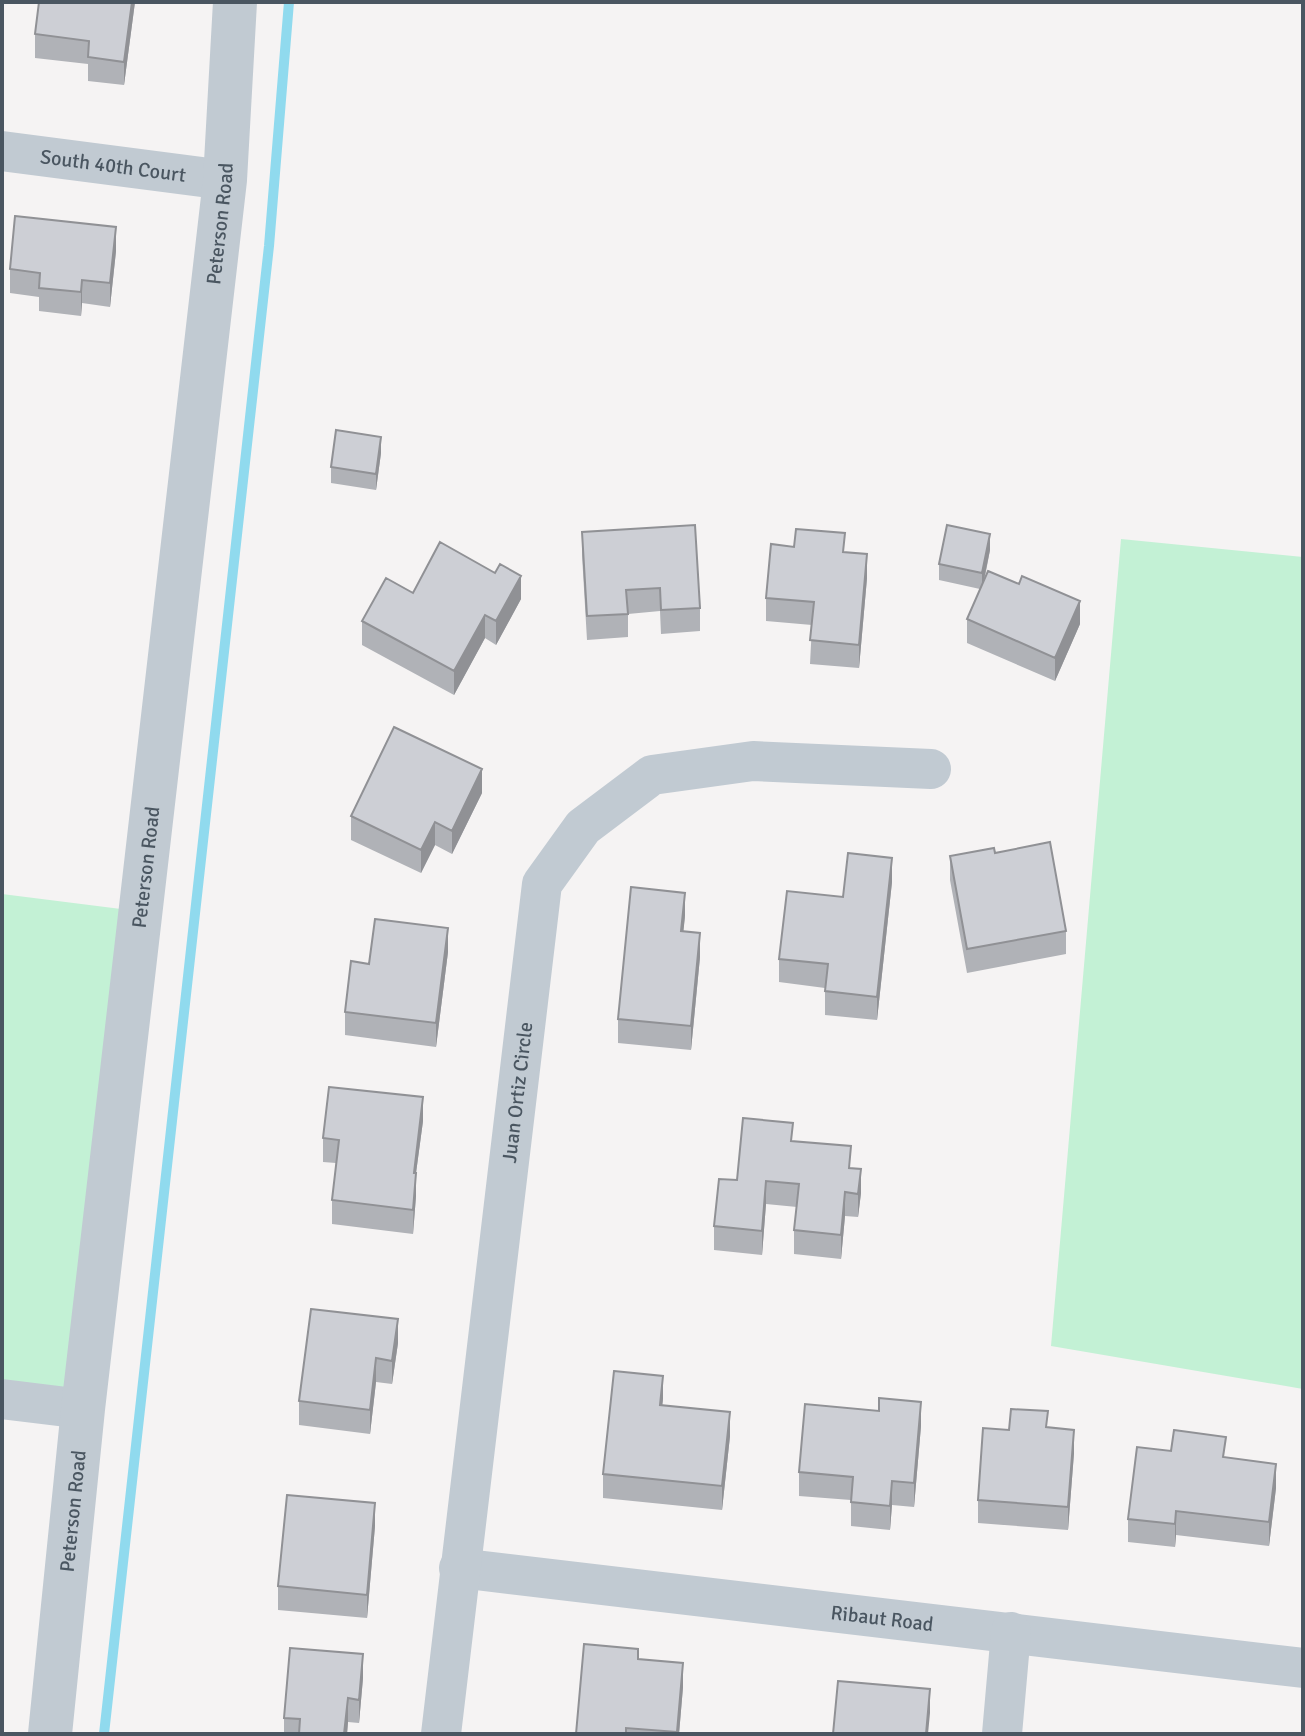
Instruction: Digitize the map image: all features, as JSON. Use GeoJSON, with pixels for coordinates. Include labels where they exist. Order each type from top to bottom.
{"type":"FeatureCollection","features":[{"type":"Feature","properties":{"kind":"street","name":"Peterson Road"},"geometry":{"type":"LineString","coordinates":[[50,1734],[83,1409],[225,180],[235,2]]}},
{"type":"Feature","properties":{"kind":"street","name":"South 40th Court"},"geometry":{"type":"LineString","coordinates":[[2,151],[225,180]]}},
{"type":"Feature","properties":{"kind":"street","name":"Juan Ortiz Circle"},"geometry":{"type":"LineString","coordinates":[[441,1734],[542,884],[583,827],[652,775],[753,761],[931,769]]}},
{"type":"Feature","properties":{"kind":"street"},"geometry":{"type":"LineString","coordinates":[[2,1399],[83,1409]]}},
{"type":"Feature","properties":{"kind":"street","name":"Ribaut Road"},"geometry":{"type":"LineString","coordinates":[[459,1568],[1303,1668]]}},
{"type":"Feature","properties":{"kind":"street"},"geometry":{"type":"LineString","coordinates":[[1002,1734],[1011,1632]]}},
{"type":"Feature","properties":{"kind":"green space"},"geometry":{"type":"Polygon","coordinates":[[[1121,539],[1303,557],[1303,1389],[1051,1346],[1121,539]]]}},
{"type":"Feature","properties":{"kind":"green space"},"geometry":{"type":"Polygon","coordinates":[[[2,894],[121,909],[66,1389],[2,1381],[2,894]]]}},
{"type":"Feature","properties":{"kind":"building"},"geometry":{"type":"Polygon","coordinates":[[[39,2],[132,2],[124,62],[88,57],[89,41],[35,34],[39,2]]]}},
{"type":"Feature","properties":{"kind":"building"},"geometry":{"type":"Polygon","coordinates":[[[15,216],[116,227],[110,283],[82,280],[81,292],[39,288],[40,273],[10,269],[15,216]]]}},
{"type":"Feature","properties":{"kind":"building"},"geometry":{"type":"Polygon","coordinates":[[[336,430],[381,437],[376,474],[331,467],[336,430]]]}},
{"type":"Feature","properties":{"kind":"building"},"geometry":{"type":"Polygon","coordinates":[[[695,525],[700,608],[661,610],[660,588],[626,590],[628,614],[587,616],[582,532],[695,525]]]}},
{"type":"Feature","properties":{"kind":"building"},"geometry":{"type":"Polygon","coordinates":[[[947,525],[990,534],[982,573],[939,564],[947,525]]]}},
{"type":"Feature","properties":{"kind":"building"},"geometry":{"type":"Polygon","coordinates":[[[796,529],[845,533],[843,552],[867,554],[859,645],[810,640],[814,602],[766,598],[771,544],[794,547],[796,529]]]}},
{"type":"Feature","properties":{"kind":"building"},"geometry":{"type":"Polygon","coordinates":[[[440,542],[495,573],[500,564],[521,576],[496,621],[485,615],[454,671],[362,621],[386,578],[413,593],[440,542]]]}},
{"type":"Feature","properties":{"kind":"building"},"geometry":{"type":"Polygon","coordinates":[[[988,571],[1019,584],[1022,576],[1080,601],[1055,658],[967,619],[988,571]]]}},
{"type":"Feature","properties":{"kind":"building"},"geometry":{"type":"Polygon","coordinates":[[[394,727],[482,769],[452,831],[435,822],[421,850],[351,816],[394,727]]]}},
{"type":"Feature","properties":{"kind":"building"},"geometry":{"type":"Polygon","coordinates":[[[1050,842],[1066,931],[967,949],[950,856],[994,848],[995,853],[1050,842]]]}},
{"type":"Feature","properties":{"kind":"building"},"geometry":{"type":"Polygon","coordinates":[[[848,853],[892,858],[877,997],[825,991],[828,964],[779,959],[787,891],[843,897],[848,853]]]}},
{"type":"Feature","properties":{"kind":"building"},"geometry":{"type":"Polygon","coordinates":[[[631,887],[685,893],[681,931],[700,933],[691,1026],[618,1019],[631,887]]]}},
{"type":"Feature","properties":{"kind":"building"},"geometry":{"type":"Polygon","coordinates":[[[375,919],[448,928],[436,1023],[345,1012],[351,961],[369,964],[375,919]]]}},
{"type":"Feature","properties":{"kind":"building"},"geometry":{"type":"Polygon","coordinates":[[[329,1087],[423,1097],[413,1210],[332,1200],[339,1140],[323,1138],[329,1087]]]}},
{"type":"Feature","properties":{"kind":"building"},"geometry":{"type":"Polygon","coordinates":[[[743,1118],[793,1123],[791,1141],[851,1146],[849,1168],[861,1169],[858,1194],[845,1192],[841,1235],[794,1230],[799,1184],[766,1181],[762,1231],[714,1226],[719,1179],[737,1180],[743,1118]]]}},
{"type":"Feature","properties":{"kind":"building"},"geometry":{"type":"Polygon","coordinates":[[[311,1309],[398,1319],[392,1361],[376,1358],[370,1410],[299,1401],[311,1309]]]}},
{"type":"Feature","properties":{"kind":"building"},"geometry":{"type":"Polygon","coordinates":[[[614,1371],[663,1376],[660,1405],[730,1412],[722,1486],[603,1474],[614,1371]]]}},
{"type":"Feature","properties":{"kind":"building"},"geometry":{"type":"Polygon","coordinates":[[[879,1398],[921,1402],[914,1483],[892,1481],[890,1506],[851,1502],[853,1477],[799,1472],[805,1404],[879,1411],[879,1398]]]}},
{"type":"Feature","properties":{"kind":"building"},"geometry":{"type":"Polygon","coordinates":[[[1011,1409],[1048,1411],[1046,1427],[1074,1430],[1068,1507],[978,1500],[983,1428],[1009,1430],[1011,1409]]]}},
{"type":"Feature","properties":{"kind":"building"},"geometry":{"type":"Polygon","coordinates":[[[1174,1430],[1226,1437],[1223,1457],[1276,1464],[1269,1522],[1176,1511],[1175,1524],[1128,1519],[1137,1447],[1171,1451],[1174,1430]]]}},
{"type":"Feature","properties":{"kind":"building"},"geometry":{"type":"Polygon","coordinates":[[[287,1495],[375,1503],[367,1595],[278,1586],[287,1495]]]}},
{"type":"Feature","properties":{"kind":"building"},"geometry":{"type":"Polygon","coordinates":[[[584,1644],[638,1649],[638,1659],[683,1663],[677,1732],[626,1728],[626,1734],[576,1734],[584,1644]]]}},
{"type":"Feature","properties":{"kind":"building"},"geometry":{"type":"Polygon","coordinates":[[[290,1648],[363,1654],[359,1700],[348,1698],[344,1734],[299,1734],[300,1719],[284,1718],[290,1648]]]}},
{"type":"Feature","properties":{"kind":"building"},"geometry":{"type":"Polygon","coordinates":[[[838,1681],[930,1689],[926,1734],[833,1734],[838,1681]]]}},
{"type":"Feature","properties":{"kind":"waterway"},"geometry":{"type":"LineString","coordinates":[[104,1734],[269,246],[289,2]]}}]}
